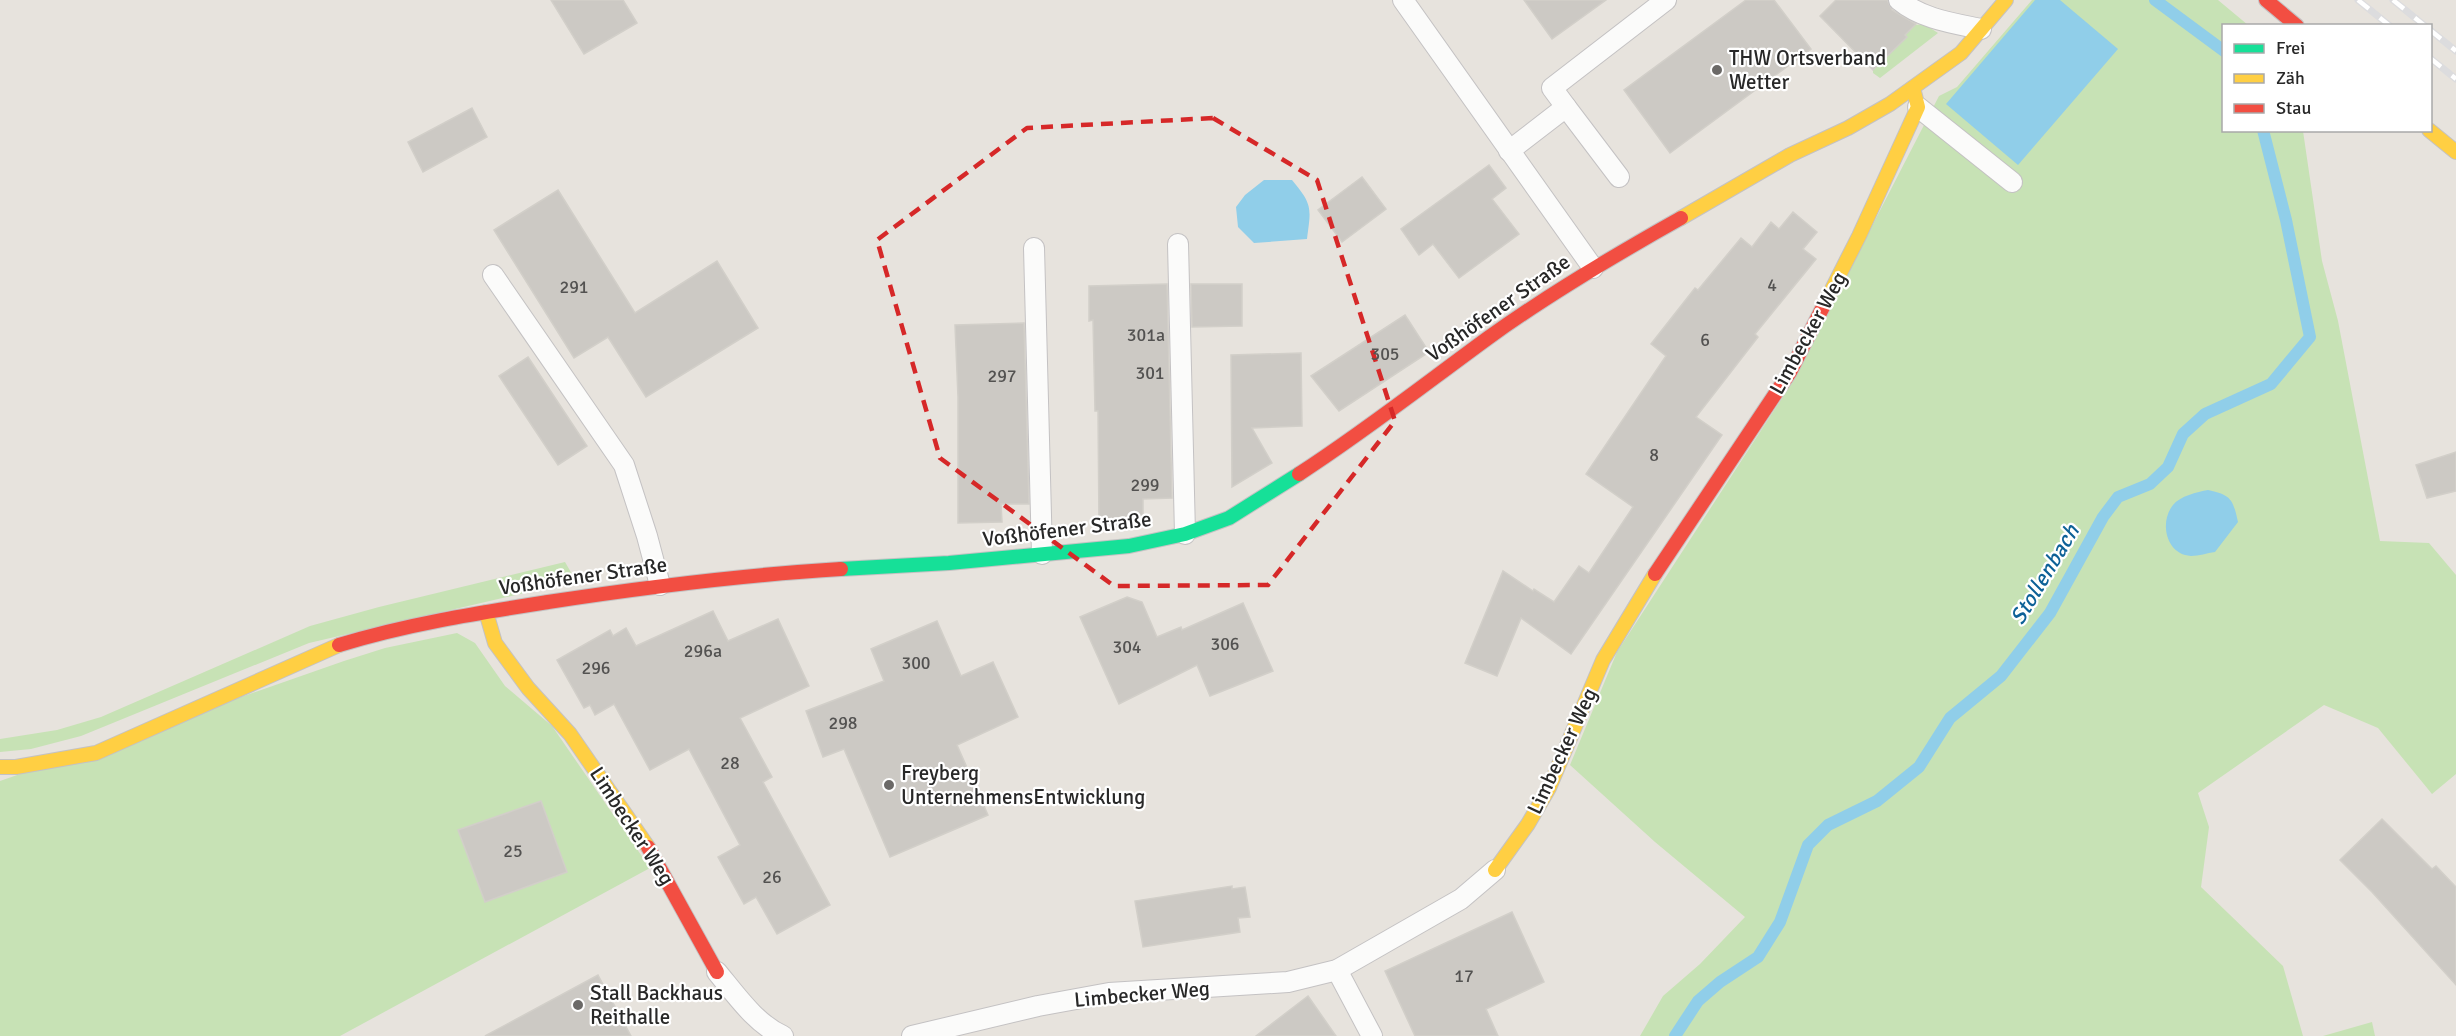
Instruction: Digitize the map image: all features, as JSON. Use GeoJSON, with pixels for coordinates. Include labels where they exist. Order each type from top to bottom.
{"type":"FeatureCollection","features":[{"type":"Feature","properties":{"kind":"street","name":"Voßhöfener Straße"},"geometry":{"type":"LineString","coordinates":[[0,768],[96,753],[340,645],[401,628],[486,612],[660,585],[755,574],[949,563],[1129,546],[1185,534],[1229,518],[1353,439],[1489,336],[1593,268],[1760,172],[1916,97],[1961,52],[2006,0]]}},
{"type":"Feature","properties":{"kind":"street"},"geometry":{"type":"LineString","coordinates":[[2266,0],[2295,24]]}},
{"type":"Feature","properties":{"kind":"street","name":"Limbecker Weg"},"geometry":{"type":"LineString","coordinates":[[1495,870],[1528,824],[1549,788],[1604,660],[1639,598],[1716,486],[1790,372],[1859,236],[1916,97]]}},
{"type":"Feature","properties":{"kind":"street"},"geometry":{"type":"LineString","coordinates":[[2431,132],[2456,152]]}},
{"type":"Feature","properties":{"kind":"street","name":"Limbecker Weg"},"geometry":{"type":"LineString","coordinates":[[486,612],[495,643],[528,688],[584,753],[641,834],[717,972]]}},
{"type":"Feature","properties":{"kind":"lane"},"geometry":{"type":"LineString","coordinates":[[1402,0],[1593,268]]}},
{"type":"Feature","properties":{"kind":"lane"},"geometry":{"type":"LineString","coordinates":[[1619,177],[1552,88],[1666,0]]}},
{"type":"Feature","properties":{"kind":"lane"},"geometry":{"type":"LineString","coordinates":[[1899,0],[1909,8],[1933,18],[1981,29]]}},
{"type":"Feature","properties":{"kind":"lane"},"geometry":{"type":"LineString","coordinates":[[1916,97],[2012,182]]}},
{"type":"Feature","properties":{"kind":"lane"},"geometry":{"type":"LineString","coordinates":[[1509,151],[1566,107]]}},
{"type":"Feature","properties":{"kind":"lane"},"geometry":{"type":"LineString","coordinates":[[1178,244],[1185,534]]}},
{"type":"Feature","properties":{"kind":"lane"},"geometry":{"type":"LineString","coordinates":[[1034,248],[1042,554]]}},
{"type":"Feature","properties":{"kind":"lane"},"geometry":{"type":"LineString","coordinates":[[492,275],[624,465],[660,585]]}},
{"type":"Feature","properties":{"kind":"lane","name":"Limbecker Weg"},"geometry":{"type":"LineString","coordinates":[[912,1036],[1038,1006],[1109,993],[1288,982],[1337,970],[1461,899],[1495,870]]}},
{"type":"Feature","properties":{"kind":"lane"},"geometry":{"type":"LineString","coordinates":[[1337,970],[1372,1036]]}},
{"type":"Feature","properties":{"kind":"lane","name":"Limbecker Weg"},"geometry":{"type":"LineString","coordinates":[[717,972],[738,999],[770,1030],[783,1036]]}},
{"type":"Feature","properties":{"kind":"highlighted area"},"geometry":{"type":"Polygon","coordinates":[[[1213,118],[1317,180],[1395,421],[1268,585],[1114,586],[940,458],[877,240],[1027,128],[1213,118]]]}},
{"type":"Feature","properties":{"kind":"green space"},"geometry":{"type":"Polygon","coordinates":[[[2032,0],[2218,0],[2247,24],[2222,24],[2222,132],[2303,132],[2322,261],[2338,321],[2380,541],[2429,543],[2456,575],[2456,774],[2432,794],[2378,728],[2324,705],[2198,793],[2209,827],[2201,887],[2283,966],[2303,1036],[1640,1036],[1663,996],[1700,964],[1745,917],[1655,842],[1570,765],[1617,652],[1788,389],[1939,96],[1957,87],[2032,0]]]}},
{"type":"Feature","properties":{"kind":"green space"},"geometry":{"type":"Polygon","coordinates":[[[1924,24],[1938,33],[1880,78],[1873,73],[1873,70],[1906,38],[1904,35],[1915,25],[1924,24]]]}},
{"type":"Feature","properties":{"kind":"green space"},"geometry":{"type":"Polygon","coordinates":[[[565,562],[576,581],[309,643],[81,736],[31,749],[0,752],[0,739],[57,730],[101,717],[310,626],[565,562]]]}},
{"type":"Feature","properties":{"kind":"green space"},"geometry":{"type":"Polygon","coordinates":[[[457,633],[475,643],[505,686],[552,726],[650,868],[340,1036],[0,1036],[0,781],[344,661],[385,648],[457,633]]]}},
{"type":"Feature","properties":{"kind":"green space"},"geometry":{"type":"Polygon","coordinates":[[[2372,1022],[2375,1036],[2323,1036],[2372,1022]]]}},
{"type":"Feature","properties":{"kind":"water"},"geometry":{"type":"Polygon","coordinates":[[[2035,0],[2060,0],[2118,49],[2018,165],[1946,104],[2035,0]]]}},
{"type":"Feature","properties":{"kind":"water"},"geometry":{"type":"Polygon","coordinates":[[[1264,180],[1292,180],[1299,188],[1307,201],[1310,213],[1307,239],[1254,243],[1238,227],[1236,207],[1245,195],[1264,180]]]}},
{"type":"Feature","properties":{"kind":"water"},"geometry":{"type":"Polygon","coordinates":[[[2208,490],[2230,499],[2238,522],[2215,552],[2194,556],[2182,554],[2171,544],[2167,536],[2166,520],[2169,512],[2180,499],[2208,490]]]}},
{"type":"Feature","properties":{"kind":"building"},"geometry":{"type":"Polygon","coordinates":[[[551,0],[623,0],[637,23],[584,54],[551,0]]]}},
{"type":"Feature","properties":{"kind":"building"},"geometry":{"type":"Polygon","coordinates":[[[1524,0],[1606,0],[1552,39],[1524,0]]]}},
{"type":"Feature","properties":{"kind":"building","name":"THW Ortsverband Wetter"},"geometry":{"type":"Polygon","coordinates":[[[1746,0],[1774,0],[1811,49],[1670,153],[1624,90],[1746,0]]]}},
{"type":"Feature","properties":{"kind":"building"},"geometry":{"type":"Polygon","coordinates":[[[1836,0],[1887,0],[1892,10],[1916,24],[1905,35],[1907,37],[1873,70],[1820,16],[1836,0]]]}},
{"type":"Feature","properties":{"kind":"building"},"geometry":{"type":"Polygon","coordinates":[[[472,108],[487,137],[423,172],[408,142],[472,108]]]}},
{"type":"Feature","properties":{"kind":"building"},"geometry":{"type":"Polygon","coordinates":[[[1489,165],[1506,188],[1492,199],[1519,234],[1459,278],[1433,244],[1419,255],[1401,229],[1489,165]]]}},
{"type":"Feature","properties":{"kind":"building"},"geometry":{"type":"Polygon","coordinates":[[[1362,177],[1386,209],[1342,242],[1318,210],[1362,177]]]}},
{"type":"Feature","properties":{"kind":"building"},"geometry":{"type":"Polygon","coordinates":[[[558,190],[635,313],[717,261],[758,328],[646,397],[608,337],[574,358],[494,230],[558,190]]]}},
{"type":"Feature","properties":{"kind":"building"},"geometry":{"type":"Polygon","coordinates":[[[1793,212],[1817,232],[1803,249],[1816,259],[1755,334],[1758,337],[1696,417],[1722,435],[1571,654],[1521,618],[1497,676],[1465,663],[1503,571],[1554,602],[1579,566],[1589,573],[1633,507],[1586,474],[1666,356],[1651,344],[1695,288],[1698,290],[1741,238],[1752,247],[1771,222],[1779,229],[1793,212]]]}},
{"type":"Feature","properties":{"kind":"building"},"geometry":{"type":"Polygon","coordinates":[[[1167,284],[1172,498],[1143,499],[1143,524],[1099,526],[1098,411],[1095,411],[1093,320],[1089,321],[1089,286],[1167,284]]]}},
{"type":"Feature","properties":{"kind":"building"},"geometry":{"type":"Polygon","coordinates":[[[1191,284],[1242,284],[1242,326],[1192,327],[1191,284]]]}},
{"type":"Feature","properties":{"kind":"building"},"geometry":{"type":"Polygon","coordinates":[[[1405,315],[1429,352],[1339,411],[1311,376],[1405,315]]]}},
{"type":"Feature","properties":{"kind":"building"},"geometry":{"type":"Polygon","coordinates":[[[1024,323],[1029,504],[1001,504],[1002,522],[958,523],[958,397],[955,325],[1024,323]]]}},
{"type":"Feature","properties":{"kind":"building"},"geometry":{"type":"Polygon","coordinates":[[[1301,353],[1302,426],[1252,428],[1272,463],[1232,487],[1231,355],[1301,353]]]}},
{"type":"Feature","properties":{"kind":"building"},"geometry":{"type":"Polygon","coordinates":[[[528,357],[587,446],[558,465],[499,376],[528,357]]]}},
{"type":"Feature","properties":{"kind":"building"},"geometry":{"type":"Polygon","coordinates":[[[2456,452],[2456,491],[2427,498],[2416,465],[2456,452]]]}},
{"type":"Feature","properties":{"kind":"building"},"geometry":{"type":"Polygon","coordinates":[[[1127,597],[1142,602],[1157,637],[1181,627],[1182,630],[1243,603],[1273,671],[1210,696],[1197,665],[1119,704],[1080,617],[1127,597]]]}},
{"type":"Feature","properties":{"kind":"building"},"geometry":{"type":"Polygon","coordinates":[[[713,611],[728,641],[778,619],[809,686],[740,718],[772,777],[763,782],[830,905],[777,934],[756,897],[744,904],[718,857],[740,845],[689,749],[650,770],[614,704],[595,715],[590,705],[584,708],[557,660],[610,630],[613,636],[626,628],[636,646],[713,611]]]}},
{"type":"Feature","properties":{"kind":"building"},"geometry":{"type":"Polygon","coordinates":[[[937,621],[961,676],[993,662],[1018,717],[957,745],[988,815],[890,857],[844,749],[823,757],[806,711],[884,681],[871,649],[937,621]]]}},
{"type":"Feature","properties":{"kind":"building"},"geometry":{"type":"Polygon","coordinates":[[[541,801],[567,872],[485,902],[458,830],[541,801]]]}},
{"type":"Feature","properties":{"kind":"building"},"geometry":{"type":"Polygon","coordinates":[[[2382,819],[2432,869],[2436,866],[2456,887],[2456,985],[2340,860],[2382,819]]]}},
{"type":"Feature","properties":{"kind":"building"},"geometry":{"type":"Polygon","coordinates":[[[1232,886],[1232,889],[1245,887],[1250,917],[1238,918],[1240,932],[1143,947],[1135,901],[1232,886]]]}},
{"type":"Feature","properties":{"kind":"building"},"geometry":{"type":"Polygon","coordinates":[[[1512,912],[1544,982],[1486,1009],[1498,1036],[1415,1036],[1385,971],[1512,912]]]}},
{"type":"Feature","properties":{"kind":"building","name":"Stall Backhaus Reithalle"},"geometry":{"type":"Polygon","coordinates":[[[598,975],[631,1036],[485,1036],[598,975]]]}},
{"type":"Feature","properties":{"kind":"building"},"geometry":{"type":"Polygon","coordinates":[[[1308,996],[1336,1036],[1256,1036],[1308,996]]]}},
{"type":"Feature","properties":{"kind":"waterway","name":"Stollenbach"},"geometry":{"type":"LineString","coordinates":[[2155,0],[2222,50]]}},
{"type":"Feature","properties":{"kind":"waterway","name":"Stollenbach"},"geometry":{"type":"LineString","coordinates":[[1675,1036],[1698,1001],[1720,982],[1758,957],[1780,922],[1808,845],[1828,825],[1877,801],[1919,767],[1950,718],[2001,676],[2050,613],[2103,517],[2118,497],[2150,484],[2168,467],[2183,434],[2205,414],[2271,384],[2310,337],[2286,220],[2264,132]]}},
{"type":"Feature","properties":{"kind":"railway"},"geometry":{"type":"LineString","coordinates":[[2358,0],[2388,24]]}},
{"type":"Feature","properties":{"kind":"railway"},"geometry":{"type":"LineString","coordinates":[[2393,0],[2423,24]]}},
{"type":"Feature","properties":{"kind":"railway"},"geometry":{"type":"LineString","coordinates":[[2432,32],[2456,51]]}},
{"type":"Feature","properties":{"kind":"railway"},"geometry":{"type":"LineString","coordinates":[[2432,60],[2456,79]]}},
{"type":"Feature","properties":{"kind":"traffic: fast"},"geometry":{"type":"LineString","coordinates":[[841,569],[949,563],[1129,546],[1185,534],[1229,518],[1299,474]]}},
{"type":"Feature","properties":{"kind":"traffic: slow"},"geometry":{"type":"LineString","coordinates":[[1681,218],[1790,155],[1848,128],[1890,104],[1961,53],[2006,0]]}},
{"type":"Feature","properties":{"kind":"traffic: slow"},"geometry":{"type":"LineString","coordinates":[[1825,303],[1859,236],[1918,107],[1913,88]]}},
{"type":"Feature","properties":{"kind":"traffic: slow"},"geometry":{"type":"LineString","coordinates":[[2431,132],[2456,152]]}},
{"type":"Feature","properties":{"kind":"traffic: slow"},"geometry":{"type":"LineString","coordinates":[[1495,870],[1528,824],[1549,788],[1603,660],[1655,574]]}},
{"type":"Feature","properties":{"kind":"traffic: slow"},"geometry":{"type":"LineString","coordinates":[[486,612],[495,643],[528,688],[570,734],[648,847]]}},
{"type":"Feature","properties":{"kind":"traffic: slow"},"geometry":{"type":"LineString","coordinates":[[0,767],[16,767],[96,753],[339,645]]}},
{"type":"Feature","properties":{"kind":"traffic: jam"},"geometry":{"type":"LineString","coordinates":[[2266,0],[2295,24]]}},
{"type":"Feature","properties":{"kind":"traffic: jam"},"geometry":{"type":"LineString","coordinates":[[1299,474],[1371,425],[1535,306],[1681,218]]}},
{"type":"Feature","properties":{"kind":"traffic: jam"},"geometry":{"type":"LineString","coordinates":[[1655,574],[1790,372],[1825,303]]}},
{"type":"Feature","properties":{"kind":"traffic: jam"},"geometry":{"type":"LineString","coordinates":[[339,645],[417,625],[548,602],[694,582],[841,569]]}},
{"type":"Feature","properties":{"kind":"traffic: jam"},"geometry":{"type":"LineString","coordinates":[[648,847],[717,972]]}},
{"type":"Feature","properties":{"kind":"place","name":"THW Ortsverband Wetter"},"geometry":{"type":"Point","coordinates":[1717,70]}},
{"type":"Feature","properties":{"kind":"place","name":"Freyberg UnternehmensEntwicklung"},"geometry":{"type":"Point","coordinates":[889,785]}},
{"type":"Feature","properties":{"kind":"place","name":"Stall Backhaus Reithalle"},"geometry":{"type":"Point","coordinates":[578,1005]}}]}
